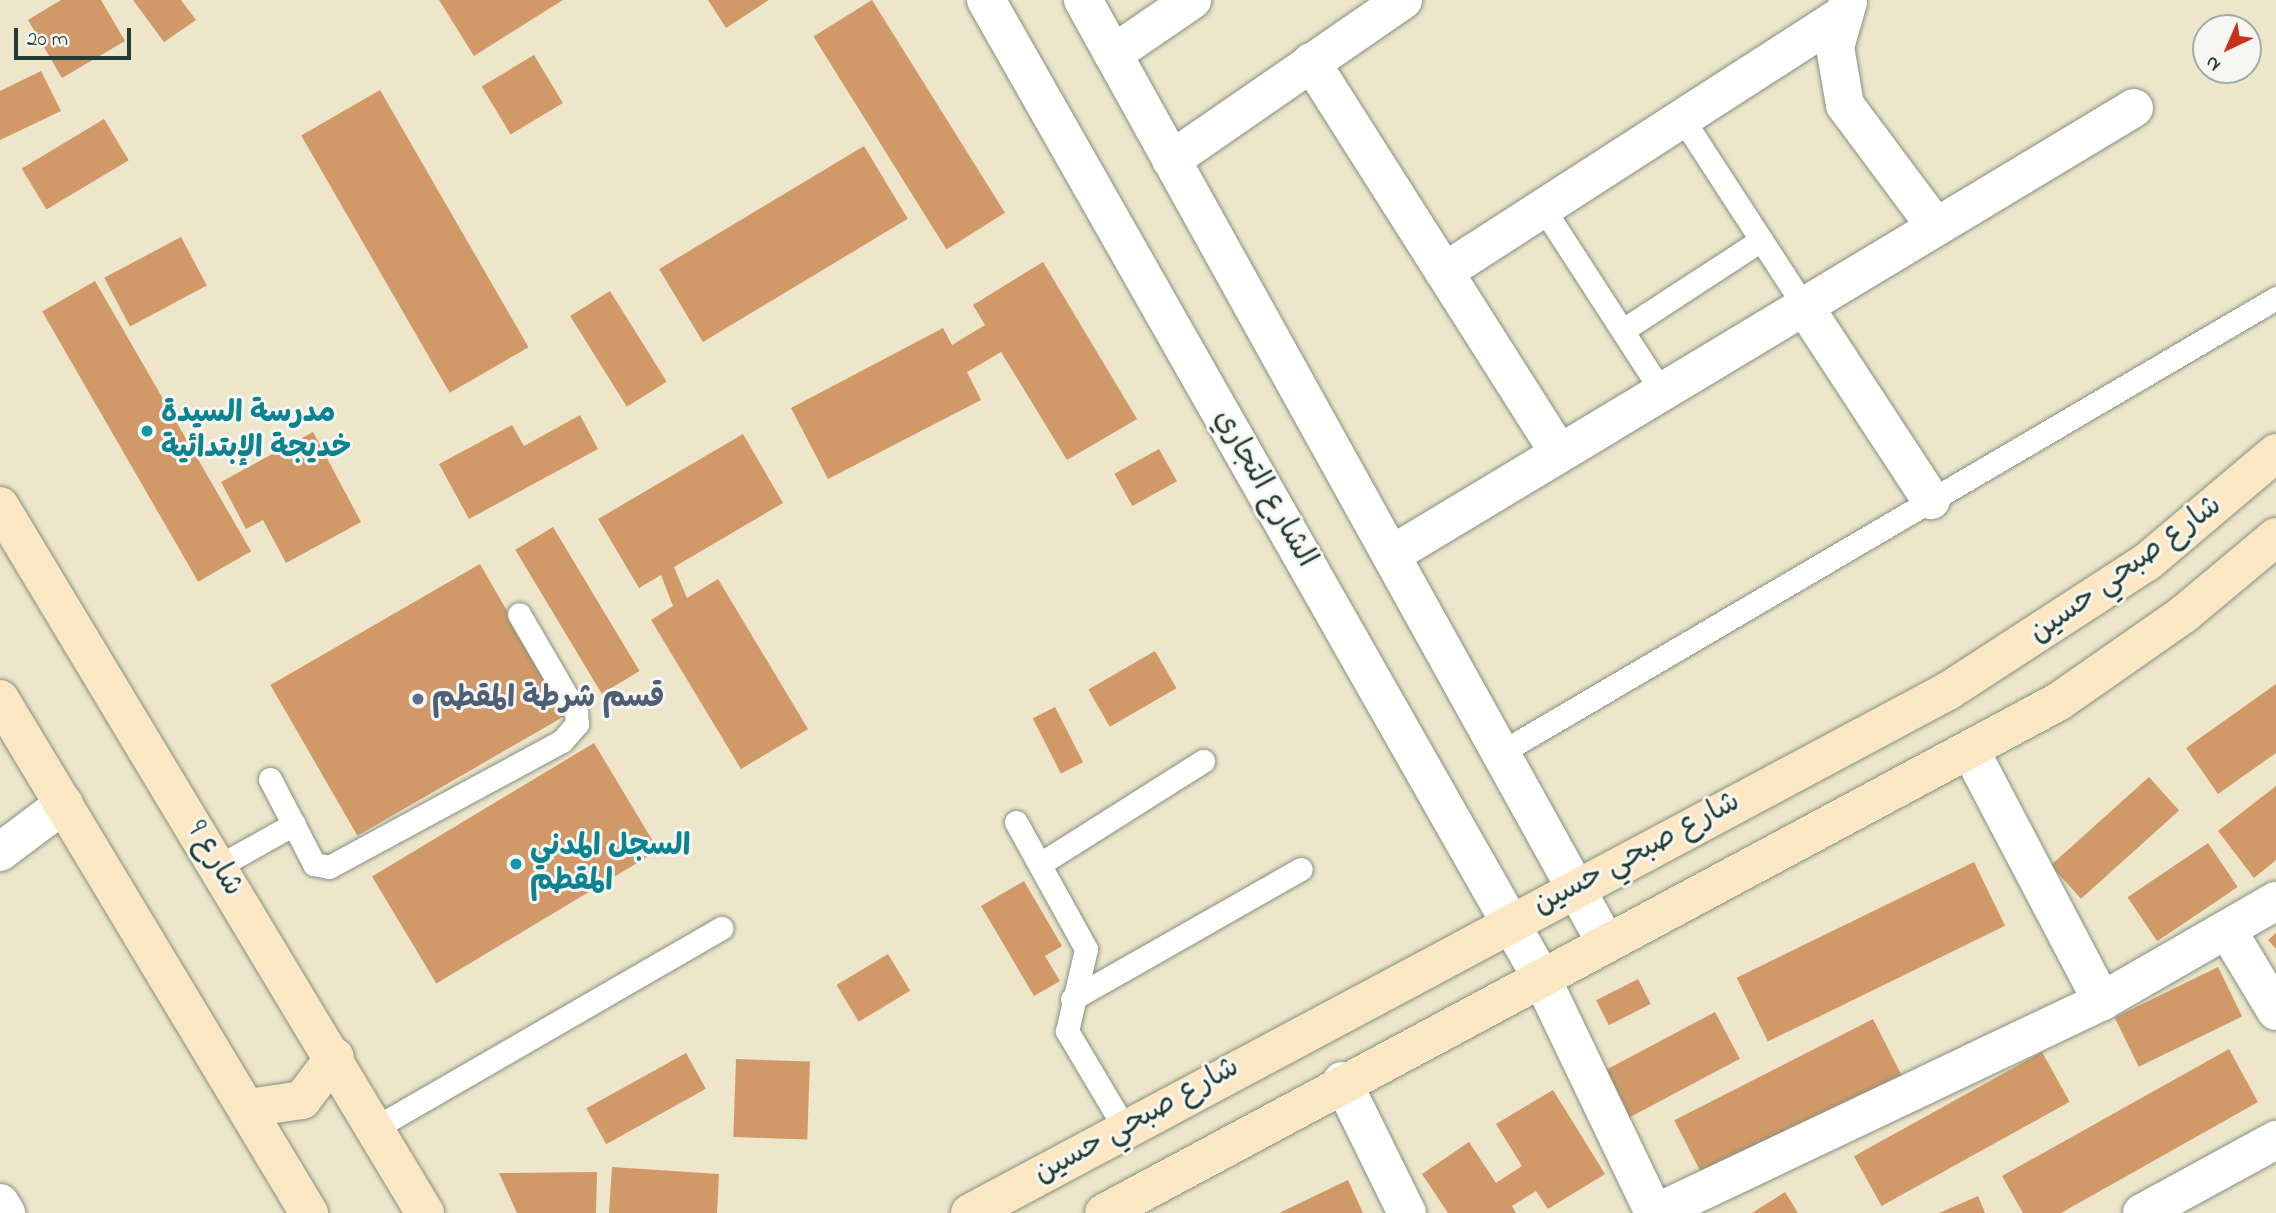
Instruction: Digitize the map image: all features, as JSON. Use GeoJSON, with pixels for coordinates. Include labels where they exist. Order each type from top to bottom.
{"type":"FeatureCollection","features":[{"type":"Feature","properties":{"kind":"street","name":"الشارع التجاري"},"geometry":{"type":"LineString","coordinates":[[986,0],[1541,977],[1655,1213]]}},
{"type":"Feature","properties":{"kind":"street"},"geometry":{"type":"LineString","coordinates":[[1083,0],[1606,943]]}},
{"type":"Feature","properties":{"kind":"street"},"geometry":{"type":"LineString","coordinates":[[1112,54],[1192,0]]}},
{"type":"Feature","properties":{"kind":"street"},"geometry":{"type":"LineString","coordinates":[[1171,160],[1403,0]]}},
{"type":"Feature","properties":{"kind":"street"},"geometry":{"type":"LineString","coordinates":[[1444,272],[1682,118],[1846,7]]}},
{"type":"Feature","properties":{"kind":"street"},"geometry":{"type":"LineString","coordinates":[[1846,7],[1835,47],[1845,105],[1936,227]]}},
{"type":"Feature","properties":{"kind":"street"},"geometry":{"type":"LineString","coordinates":[[1311,62],[1559,453]]}},
{"type":"Feature","properties":{"kind":"street"},"geometry":{"type":"LineString","coordinates":[[1391,555],[2134,108]]}},
{"type":"Feature","properties":{"kind":"street"},"geometry":{"type":"LineString","coordinates":[[1804,306],[1931,500]]}},
{"type":"Feature","properties":{"kind":"street","name":"شارع صبحي حسين"},"geometry":{"type":"LineString","coordinates":[[970,1213],[1124,1127],[1574,886],[1948,691],[2147,562],[2276,453]]}},
{"type":"Feature","properties":{"kind":"street","name":"شارع 9"},"geometry":{"type":"LineString","coordinates":[[0,506],[335,1057],[425,1213]]}},
{"type":"Feature","properties":{"kind":"street"},"geometry":{"type":"LineString","coordinates":[[1104,1213],[1342,1081],[1970,750],[2122,660],[2276,537]]}},
{"type":"Feature","properties":{"kind":"street"},"geometry":{"type":"LineString","coordinates":[[0,699],[309,1213]]}},
{"type":"Feature","properties":{"kind":"street"},"geometry":{"type":"LineString","coordinates":[[1970,750],[2102,1001]]}},
{"type":"Feature","properties":{"kind":"street"},"geometry":{"type":"LineString","coordinates":[[0,852],[64,804]]}},
{"type":"Feature","properties":{"kind":"street"},"geometry":{"type":"LineString","coordinates":[[1655,1213],[2102,1001],[2229,933],[2276,901]]}},
{"type":"Feature","properties":{"kind":"street"},"geometry":{"type":"LineString","coordinates":[[2229,933],[2276,1011]]}},
{"type":"Feature","properties":{"kind":"street"},"geometry":{"type":"LineString","coordinates":[[248,1108],[302,1100],[335,1057]]}},
{"type":"Feature","properties":{"kind":"street"},"geometry":{"type":"LineString","coordinates":[[1342,1081],[1407,1213]]}},
{"type":"Feature","properties":{"kind":"street"},"geometry":{"type":"LineString","coordinates":[[2142,1213],[2276,1140]]}},
{"type":"Feature","properties":{"kind":"street"},"geometry":{"type":"LineString","coordinates":[[0,1203],[6,1213]]}},
{"type":"Feature","properties":{"kind":"lane"},"geometry":{"type":"LineString","coordinates":[[1682,118],[1804,306]]}},
{"type":"Feature","properties":{"kind":"lane"},"geometry":{"type":"LineString","coordinates":[[1543,208],[1662,392]]}},
{"type":"Feature","properties":{"kind":"lane"},"geometry":{"type":"LineString","coordinates":[[1623,330],[1761,240]]}},
{"type":"Feature","properties":{"kind":"lane"},"geometry":{"type":"LineString","coordinates":[[1500,753],[2276,298]]}},
{"type":"Feature","properties":{"kind":"lane"},"geometry":{"type":"LineString","coordinates":[[271,779],[314,864],[329,867],[571,734],[576,712],[519,614]]}},
{"type":"Feature","properties":{"kind":"lane"},"geometry":{"type":"LineString","coordinates":[[1040,864],[1203,761]]}},
{"type":"Feature","properties":{"kind":"lane"},"geometry":{"type":"LineString","coordinates":[[1016,822],[1086,949],[1084,977],[1069,1001],[1067,1031],[1124,1127]]}},
{"type":"Feature","properties":{"kind":"lane"},"geometry":{"type":"LineString","coordinates":[[219,866],[294,824]]}},
{"type":"Feature","properties":{"kind":"lane"},"geometry":{"type":"LineString","coordinates":[[1069,1001],[1301,869]]}},
{"type":"Feature","properties":{"kind":"lane"},"geometry":{"type":"LineString","coordinates":[[375,1128],[721,928]]}},
{"type":"Feature","properties":{"kind":"building"},"geometry":{"type":"Polygon","coordinates":[[[61,0],[101,0],[125,41],[62,78],[28,20],[61,0]]]}},
{"type":"Feature","properties":{"kind":"building"},"geometry":{"type":"Polygon","coordinates":[[[133,0],[181,0],[196,20],[164,42],[133,0]]]}},
{"type":"Feature","properties":{"kind":"building"},"geometry":{"type":"Polygon","coordinates":[[[439,0],[563,0],[474,56],[439,0]]]}},
{"type":"Feature","properties":{"kind":"building"},"geometry":{"type":"Polygon","coordinates":[[[708,0],[769,0],[726,28],[708,0]]]}},
{"type":"Feature","properties":{"kind":"building"},"geometry":{"type":"Polygon","coordinates":[[[872,0],[1005,213],[946,249],[813,37],[872,0]]]}},
{"type":"Feature","properties":{"kind":"building"},"geometry":{"type":"Polygon","coordinates":[[[534,55],[563,103],[511,134],[482,86],[534,55]]]}},
{"type":"Feature","properties":{"kind":"building"},"geometry":{"type":"Polygon","coordinates":[[[41,71],[61,111],[0,140],[0,91],[41,71]]]}},
{"type":"Feature","properties":{"kind":"building"},"geometry":{"type":"Polygon","coordinates":[[[380,90],[528,347],[450,393],[301,136],[380,90]]]}},
{"type":"Feature","properties":{"kind":"building"},"geometry":{"type":"Polygon","coordinates":[[[104,119],[129,160],[46,210],[22,168],[104,119]]]}},
{"type":"Feature","properties":{"kind":"building"},"geometry":{"type":"Polygon","coordinates":[[[864,146],[908,219],[703,342],[659,269],[864,146]]]}},
{"type":"Feature","properties":{"kind":"building"},"geometry":{"type":"Polygon","coordinates":[[[181,237],[207,286],[130,326],[104,278],[181,237]]]}},
{"type":"Feature","properties":{"kind":"building"},"geometry":{"type":"Polygon","coordinates":[[[1043,262],[1137,419],[1067,460],[1001,352],[967,372],[981,400],[828,479],[791,408],[943,328],[952,345],[985,325],[973,305],[1043,262]]]}},
{"type":"Feature","properties":{"kind":"building","name":"مدرسة السيدة خديجة الإبتدائية"},"geometry":{"type":"Polygon","coordinates":[[[95,281],[251,551],[198,582],[42,312],[95,281]]]}},
{"type":"Feature","properties":{"kind":"building"},"geometry":{"type":"Polygon","coordinates":[[[610,291],[667,382],[627,407],[570,316],[610,291]]]}},
{"type":"Feature","properties":{"kind":"building"},"geometry":{"type":"Polygon","coordinates":[[[580,415],[598,449],[469,519],[439,464],[512,425],[524,446],[580,415]]]}},
{"type":"Feature","properties":{"kind":"building"},"geometry":{"type":"Polygon","coordinates":[[[313,432],[361,522],[286,563],[263,520],[246,529],[221,482],[313,432]]]}},
{"type":"Feature","properties":{"kind":"building"},"geometry":{"type":"Polygon","coordinates":[[[743,434],[783,503],[674,567],[687,598],[718,579],[808,729],[741,769],[651,620],[673,606],[661,575],[639,588],[598,519],[743,434]]]}},
{"type":"Feature","properties":{"kind":"building"},"geometry":{"type":"Polygon","coordinates":[[[1159,449],[1177,481],[1132,506],[1114,474],[1159,449]]]}},
{"type":"Feature","properties":{"kind":"building"},"geometry":{"type":"Polygon","coordinates":[[[553,527],[640,671],[602,694],[515,550],[553,527]]]}},
{"type":"Feature","properties":{"kind":"building","name":"قسم شرطة المقطم"},"geometry":{"type":"Polygon","coordinates":[[[480,564],[567,715],[357,836],[270,685],[480,564]]]}},
{"type":"Feature","properties":{"kind":"building"},"geometry":{"type":"Polygon","coordinates":[[[1155,651],[1176,688],[1110,727],[1088,690],[1155,651]]]}},
{"type":"Feature","properties":{"kind":"building"},"geometry":{"type":"Polygon","coordinates":[[[2276,684],[2276,753],[2218,794],[2186,748],[2276,684]]]}},
{"type":"Feature","properties":{"kind":"building"},"geometry":{"type":"Polygon","coordinates":[[[1055,707],[1083,762],[1061,774],[1033,718],[1055,707]]]}},
{"type":"Feature","properties":{"kind":"building","name":"السجل المدني المقطم"},"geometry":{"type":"Polygon","coordinates":[[[594,743],[658,850],[436,984],[372,876],[594,743]]]}},
{"type":"Feature","properties":{"kind":"building"},"geometry":{"type":"Polygon","coordinates":[[[2149,777],[2179,810],[2081,899],[2051,865],[2149,777]]]}},
{"type":"Feature","properties":{"kind":"building"},"geometry":{"type":"Polygon","coordinates":[[[2276,786],[2276,860],[2254,878],[2218,831],[2276,786]]]}},
{"type":"Feature","properties":{"kind":"building"},"geometry":{"type":"Polygon","coordinates":[[[2208,843],[2238,887],[2157,941],[2128,897],[2208,843]]]}},
{"type":"Feature","properties":{"kind":"building"},"geometry":{"type":"Polygon","coordinates":[[[1974,862],[2005,926],[1768,1042],[1737,978],[1974,862]]]}},
{"type":"Feature","properties":{"kind":"building"},"geometry":{"type":"Polygon","coordinates":[[[1024,881],[1062,946],[1045,956],[1060,981],[1034,996],[981,906],[1024,881]]]}},
{"type":"Feature","properties":{"kind":"building"},"geometry":{"type":"Polygon","coordinates":[[[2276,933],[2276,949],[2268,940],[2276,933]]]}},
{"type":"Feature","properties":{"kind":"building"},"geometry":{"type":"Polygon","coordinates":[[[888,954],[910,991],[859,1022],[837,985],[888,954]]]}},
{"type":"Feature","properties":{"kind":"building"},"geometry":{"type":"Polygon","coordinates":[[[2218,967],[2242,1016],[2139,1067],[2115,1017],[2218,967]]]}},
{"type":"Feature","properties":{"kind":"building"},"geometry":{"type":"Polygon","coordinates":[[[1638,979],[1651,1004],[1609,1025],[1596,1000],[1638,979]]]}},
{"type":"Feature","properties":{"kind":"building"},"geometry":{"type":"Polygon","coordinates":[[[1715,1012],[1740,1059],[1618,1124],[1593,1077],[1715,1012]]]}},
{"type":"Feature","properties":{"kind":"building"},"geometry":{"type":"Polygon","coordinates":[[[1873,1019],[1905,1082],[1707,1184],[1674,1120],[1873,1019]]]}},
{"type":"Feature","properties":{"kind":"building"},"geometry":{"type":"Polygon","coordinates":[[[2229,1049],[2258,1102],[2061,1213],[2023,1213],[2002,1176],[2229,1049]]]}},
{"type":"Feature","properties":{"kind":"building"},"geometry":{"type":"Polygon","coordinates":[[[2042,1052],[2070,1102],[1882,1206],[1854,1156],[2042,1052]]]}},
{"type":"Feature","properties":{"kind":"building"},"geometry":{"type":"Polygon","coordinates":[[[686,1053],[706,1089],[606,1144],[586,1108],[686,1053]]]}},
{"type":"Feature","properties":{"kind":"building"},"geometry":{"type":"Polygon","coordinates":[[[736,1059],[810,1062],[807,1140],[733,1137],[736,1059]]]}},
{"type":"Feature","properties":{"kind":"building"},"geometry":{"type":"Polygon","coordinates":[[[1553,1090],[1605,1174],[1548,1209],[1536,1191],[1512,1206],[1516,1213],[1448,1213],[1422,1174],[1469,1142],[1496,1183],[1522,1166],[1496,1124],[1553,1090]]]}},
{"type":"Feature","properties":{"kind":"building"},"geometry":{"type":"Polygon","coordinates":[[[612,1167],[719,1174],[717,1213],[609,1213],[612,1167]]]}},
{"type":"Feature","properties":{"kind":"building"},"geometry":{"type":"Polygon","coordinates":[[[597,1172],[596,1213],[517,1213],[499,1173],[597,1172]]]}},
{"type":"Feature","properties":{"kind":"building"},"geometry":{"type":"Polygon","coordinates":[[[1348,1180],[1363,1213],[1279,1213],[1348,1180]]]}},
{"type":"Feature","properties":{"kind":"building"},"geometry":{"type":"Polygon","coordinates":[[[1785,1192],[1798,1213],[1752,1213],[1785,1192]]]}},
{"type":"Feature","properties":{"kind":"building"},"geometry":{"type":"Polygon","coordinates":[[[1978,1196],[1985,1213],[1939,1213],[1978,1196]]]}},
{"type":"Feature","properties":{"kind":"place","name":"مدرسة السيدة خديجة الإبتدائية"},"geometry":{"type":"Point","coordinates":[147,431]}},
{"type":"Feature","properties":{"kind":"place","name":"قسم شرطة المقطم"},"geometry":{"type":"Point","coordinates":[418,699]}},
{"type":"Feature","properties":{"kind":"place","name":"السجل المدني المقطم"},"geometry":{"type":"Point","coordinates":[516,864]}}]}
